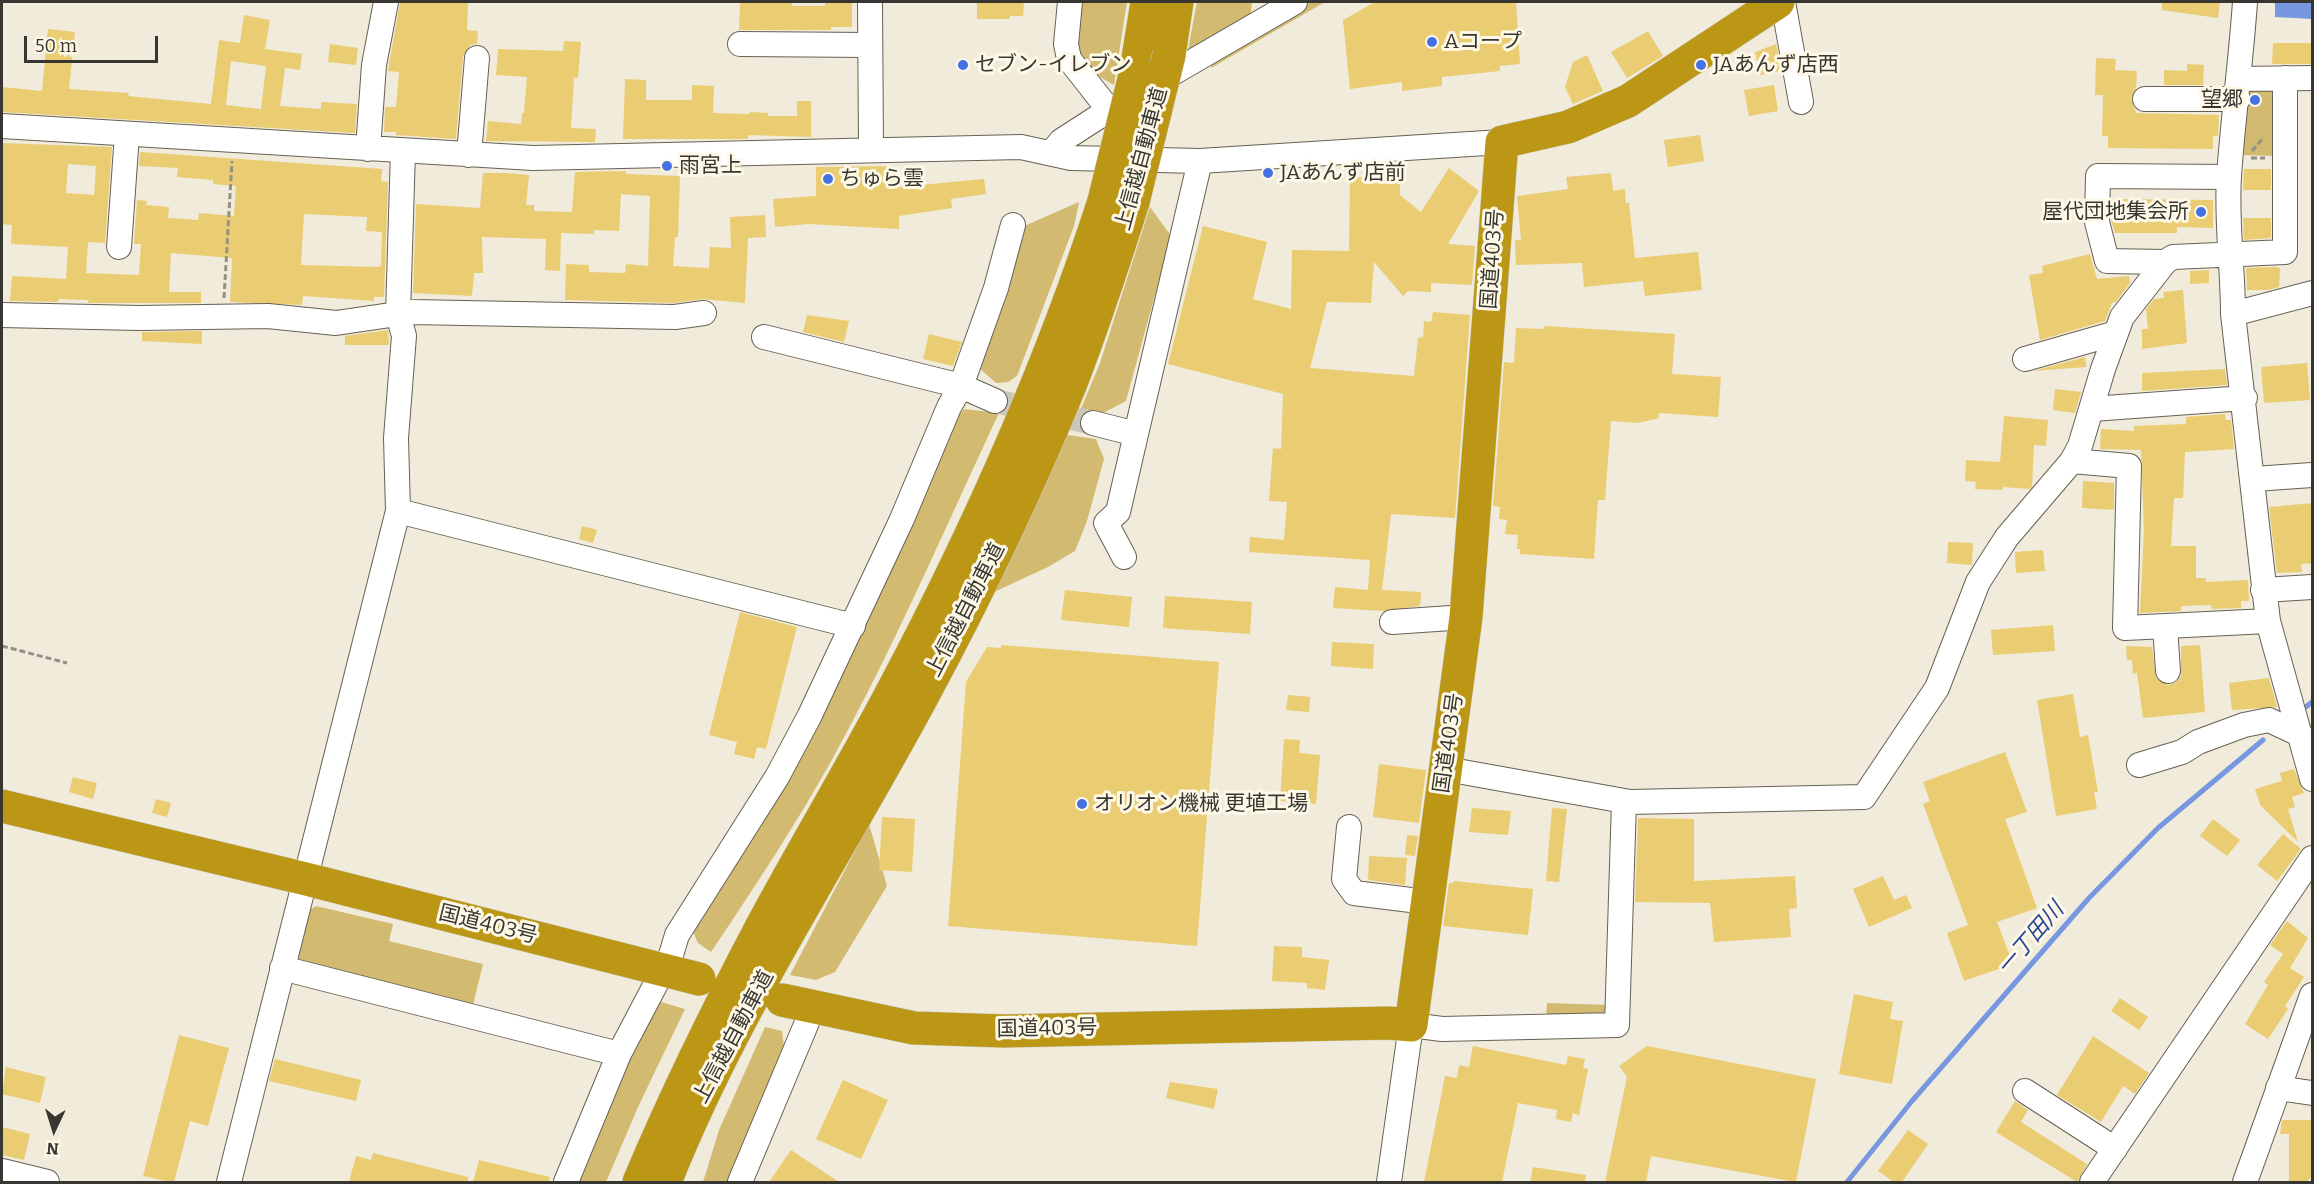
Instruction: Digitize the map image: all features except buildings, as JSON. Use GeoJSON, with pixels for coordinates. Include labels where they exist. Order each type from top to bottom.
{"type":"FeatureCollection","features":[{"type":"Feature","properties":{"kind":"highway","name":"上信越自動車道"},"geometry":{"type":"LineString","coordinates":[[639,1182],[698,1051],[764,921],[891,693],[980,515],[1046,364],[1078,282],[1119,201],[1147,2]]}},
{"type":"Feature","properties":{"kind":"highway","name":"上信越自動車道"},"geometry":{"type":"LineString","coordinates":[[665,1182],[693,1115],[814,888],[921,700],[1001,541],[1071,382],[1119,201],[1169,55],[1177,2]]}},
{"type":"Feature","properties":{"kind":"highway"},"geometry":{"type":"LineString","coordinates":[[1502,142],[1568,127],[1629,101],[1778,2]]}},
{"type":"Feature","properties":{"kind":"highway","name":"国道403号"},"geometry":{"type":"LineString","coordinates":[[797,1004],[914,1028],[993,1030],[1285,1024],[1411,1025],[1466,617],[1502,142]]}},
{"type":"Feature","properties":{"kind":"highway","name":"国道403号"},"geometry":{"type":"LineString","coordinates":[[2,807],[47,829],[221,872],[292,876],[699,979]]}},
{"type":"Feature","properties":{"kind":"highway"},"geometry":{"type":"LineString","coordinates":[[688,1182],[732,1066],[814,888]]}},
{"type":"Feature","properties":{"kind":"highway"},"geometry":{"type":"LineString","coordinates":[[624,1182],[710,1012],[764,921]]}},
{"type":"Feature","properties":{"kind":"street"},"geometry":{"type":"LineString","coordinates":[[368,150],[374,65],[386,2]]}},
{"type":"Feature","properties":{"kind":"street"},"geometry":{"type":"LineString","coordinates":[[870,2],[871,148]]}},
{"type":"Feature","properties":{"kind":"street"},"geometry":{"type":"LineString","coordinates":[[1070,2],[1066,44],[1070,59],[1109,110]]}},
{"type":"Feature","properties":{"kind":"street"},"geometry":{"type":"LineString","coordinates":[[1051,153],[1061,141],[1262,11],[1295,2]]}},
{"type":"Feature","properties":{"kind":"street"},"geometry":{"type":"LineString","coordinates":[[1783,2],[1801,102]]}},
{"type":"Feature","properties":{"kind":"street"},"geometry":{"type":"LineString","coordinates":[[2245,2],[2239,89],[2230,167],[2228,243],[2233,314],[2245,398],[2268,621],[2313,779]]}},
{"type":"Feature","properties":{"kind":"street"},"geometry":{"type":"LineString","coordinates":[[740,44],[870,45]]}},
{"type":"Feature","properties":{"kind":"street"},"geometry":{"type":"LineString","coordinates":[[469,155],[477,58]]}},
{"type":"Feature","properties":{"kind":"street"},"geometry":{"type":"LineString","coordinates":[[1446,769],[1624,801],[1864,797],[1937,688],[1978,582],[2007,537],[2072,462],[2080,446],[2122,317],[2165,262],[2173,257],[2285,252],[2285,78]]}},
{"type":"Feature","properties":{"kind":"street"},"geometry":{"type":"LineString","coordinates":[[2145,99],[2239,89],[2285,78],[2313,78]]}},
{"type":"Feature","properties":{"kind":"street"},"geometry":{"type":"LineString","coordinates":[[2,126],[368,150],[532,158],[741,155],[871,148],[1021,147],[1071,158],[1200,161],[1502,142]]}},
{"type":"Feature","properties":{"kind":"street"},"geometry":{"type":"LineString","coordinates":[[119,247],[127,134]]}},
{"type":"Feature","properties":{"kind":"street"},"geometry":{"type":"LineString","coordinates":[[229,1182],[282,968],[292,876],[398,511],[396,438],[404,336],[398,314],[403,151]]}},
{"type":"Feature","properties":{"kind":"street"},"geometry":{"type":"LineString","coordinates":[[1124,557],[1106,523],[1118,512],[1200,161]]}},
{"type":"Feature","properties":{"kind":"street"},"geometry":{"type":"LineString","coordinates":[[2165,262],[2107,261],[2097,222],[2098,176],[2230,167]]}},
{"type":"Feature","properties":{"kind":"street"},"geometry":{"type":"LineString","coordinates":[[566,1182],[620,1054],[664,970],[677,935],[695,903],[777,777],[853,626],[961,386],[996,288],[1013,225]]}},
{"type":"Feature","properties":{"kind":"street"},"geometry":{"type":"LineString","coordinates":[[2233,314],[2313,293]]}},
{"type":"Feature","properties":{"kind":"street"},"geometry":{"type":"LineString","coordinates":[[2,315],[138,318],[268,316],[336,323],[398,314],[675,317],[704,313]]}},
{"type":"Feature","properties":{"kind":"street"},"geometry":{"type":"LineString","coordinates":[[2025,359],[2116,333]]}},
{"type":"Feature","properties":{"kind":"street"},"geometry":{"type":"LineString","coordinates":[[764,337],[961,386],[995,400]]}},
{"type":"Feature","properties":{"kind":"street"},"geometry":{"type":"LineString","coordinates":[[2092,409],[2245,398]]}},
{"type":"Feature","properties":{"kind":"street"},"geometry":{"type":"LineString","coordinates":[[1093,423],[1136,434]]}},
{"type":"Feature","properties":{"kind":"street"},"geometry":{"type":"LineString","coordinates":[[2072,462],[2129,466],[2126,628],[2268,621]]}},
{"type":"Feature","properties":{"kind":"street"},"geometry":{"type":"LineString","coordinates":[[2254,479],[2313,476]]}},
{"type":"Feature","properties":{"kind":"street"},"geometry":{"type":"LineString","coordinates":[[398,511],[853,626]]}},
{"type":"Feature","properties":{"kind":"street"},"geometry":{"type":"LineString","coordinates":[[2263,590],[2313,587]]}},
{"type":"Feature","properties":{"kind":"street"},"geometry":{"type":"LineString","coordinates":[[1392,622],[1466,617]]}},
{"type":"Feature","properties":{"kind":"street"},"geometry":{"type":"LineString","coordinates":[[2165,626],[2168,671]]}},
{"type":"Feature","properties":{"kind":"street"},"geometry":{"type":"LineString","coordinates":[[2139,765],[2182,752],[2198,742],[2244,725],[2269,720],[2301,735]]}},
{"type":"Feature","properties":{"kind":"street"},"geometry":{"type":"LineString","coordinates":[[1389,1182],[1411,1025],[1442,1029],[1617,1025],[1624,801]]}},
{"type":"Feature","properties":{"kind":"street"},"geometry":{"type":"LineString","coordinates":[[1349,827],[1344,879],[1354,893],[1427,903]]}},
{"type":"Feature","properties":{"kind":"street"},"geometry":{"type":"LineString","coordinates":[[2092,1182],[2313,858]]}},
{"type":"Feature","properties":{"kind":"street"},"geometry":{"type":"LineString","coordinates":[[282,968],[620,1054]]}},
{"type":"Feature","properties":{"kind":"street"},"geometry":{"type":"LineString","coordinates":[[2245,1182],[2313,996]]}},
{"type":"Feature","properties":{"kind":"street"},"geometry":{"type":"LineString","coordinates":[[740,1182],[797,1004]]}},
{"type":"Feature","properties":{"kind":"street"},"geometry":{"type":"LineString","coordinates":[[2278,1088],[2313,1093]]}},
{"type":"Feature","properties":{"kind":"street"},"geometry":{"type":"LineString","coordinates":[[2025,1091],[2115,1149]]}},
{"type":"Feature","properties":{"kind":"street"},"geometry":{"type":"LineString","coordinates":[[2,1171],[48,1182]]}},
{"type":"Feature","properties":{"kind":"path"},"geometry":{"type":"LineString","coordinates":[[223,316],[233,141]]}},
{"type":"Feature","properties":{"kind":"path"},"geometry":{"type":"LineString","coordinates":[[2230,167],[2285,158]]}},
{"type":"Feature","properties":{"kind":"path"},"geometry":{"type":"LineString","coordinates":[[2,646],[67,663]]}},
{"type":"Feature","properties":{"kind":"shaded area"},"geometry":{"type":"Polygon","coordinates":[[[1080,2],[1127,2],[1114,85],[1090,68],[1083,60],[1078,42],[1080,2]]]}},
{"type":"Feature","properties":{"kind":"shaded area"},"geometry":{"type":"Polygon","coordinates":[[[1197,2],[1252,2],[1250,20],[1187,55],[1197,2]]]}},
{"type":"Feature","properties":{"kind":"shaded area"},"geometry":{"type":"Polygon","coordinates":[[[1309,2],[1325,2],[1211,68],[1213,61],[1309,2]]]}},
{"type":"Feature","properties":{"kind":"shaded area"},"geometry":{"type":"Polygon","coordinates":[[[2257,85],[2273,85],[2277,156],[2241,155],[2249,91],[2257,85]]]}},
{"type":"Feature","properties":{"kind":"shaded area"},"geometry":{"type":"Polygon","coordinates":[[[1079,202],[1074,226],[1017,376],[1008,382],[996,383],[978,367],[1022,227],[1079,202]]]}},
{"type":"Feature","properties":{"kind":"shaded area"},"geometry":{"type":"Polygon","coordinates":[[[1150,207],[1171,236],[1126,401],[1101,414],[1080,411],[1100,363],[1150,207]]]}},
{"type":"Feature","properties":{"kind":"shaded area"},"geometry":{"type":"Polygon","coordinates":[[[964,409],[999,413],[899,629],[856,714],[790,831],[711,952],[698,943],[692,929],[955,420],[964,409]]]}},
{"type":"Feature","properties":{"kind":"shaded area"},"geometry":{"type":"Polygon","coordinates":[[[1067,435],[1096,439],[1104,459],[1087,521],[1075,551],[1048,567],[994,592],[1067,435]]]}},
{"type":"Feature","properties":{"kind":"shaded area"},"geometry":{"type":"Polygon","coordinates":[[[869,824],[887,886],[835,972],[816,980],[790,975],[869,824]]]}},
{"type":"Feature","properties":{"kind":"shaded area"},"geometry":{"type":"Polygon","coordinates":[[[316,906],[393,924],[389,941],[483,964],[472,1009],[294,959],[306,912],[316,906]]]}},
{"type":"Feature","properties":{"kind":"shaded area"},"geometry":{"type":"Polygon","coordinates":[[[654,1000],[685,1009],[638,1107],[606,1182],[573,1182],[654,1000]]]}},
{"type":"Feature","properties":{"kind":"shaded area"},"geometry":{"type":"Polygon","coordinates":[[[1547,1003],[1608,1005],[1608,1013],[1546,1019],[1547,1003]]]}},
{"type":"Feature","properties":{"kind":"shaded area"},"geometry":{"type":"Polygon","coordinates":[[[765,1027],[782,1031],[785,1056],[734,1182],[703,1182],[719,1130],[765,1027]]]}},
{"type":"Feature","properties":{"kind":"water"},"geometry":{"type":"Polygon","coordinates":[[[2275,2],[2312,2],[2312,19],[2275,17],[2275,2]]]}},
{"type":"Feature","properties":{"kind":"waterway","name":"一丁田川"},"geometry":{"type":"LineString","coordinates":[[2302,710],[2312,702]]}},
{"type":"Feature","properties":{"kind":"waterway","name":"一丁田川"},"geometry":{"type":"LineString","coordinates":[[1847,1182],[1912,1101],[2089,898],[2158,828],[2263,740]]}},
{"type":"Feature","properties":{"kind":"tunnel"},"geometry":{"type":"LineString","coordinates":[[995,401],[1093,423]]}},
{"type":"Feature","properties":{"kind":"place","name":"Aコープ"},"geometry":{"type":"Point","coordinates":[1432,42]}},
{"type":"Feature","properties":{"kind":"place","name":"セブン-イレブン"},"geometry":{"type":"Point","coordinates":[963,65]}},
{"type":"Feature","properties":{"kind":"place","name":"JAあんず店西"},"geometry":{"type":"Point","coordinates":[1701,65]}},
{"type":"Feature","properties":{"kind":"place","name":"望郷"},"geometry":{"type":"Point","coordinates":[2255,100]}},
{"type":"Feature","properties":{"kind":"place","name":"雨宮上"},"geometry":{"type":"Point","coordinates":[667,166]}},
{"type":"Feature","properties":{"kind":"place","name":"JAあんず店前"},"geometry":{"type":"Point","coordinates":[1268,173]}},
{"type":"Feature","properties":{"kind":"place","name":"ちゅら雲"},"geometry":{"type":"Point","coordinates":[828,179]}},
{"type":"Feature","properties":{"kind":"place","name":"屋代団地集会所"},"geometry":{"type":"Point","coordinates":[2201,212]}},
{"type":"Feature","properties":{"kind":"place","name":"オリオン機械 更埴工場"},"geometry":{"type":"Point","coordinates":[1082,804]}}]}
